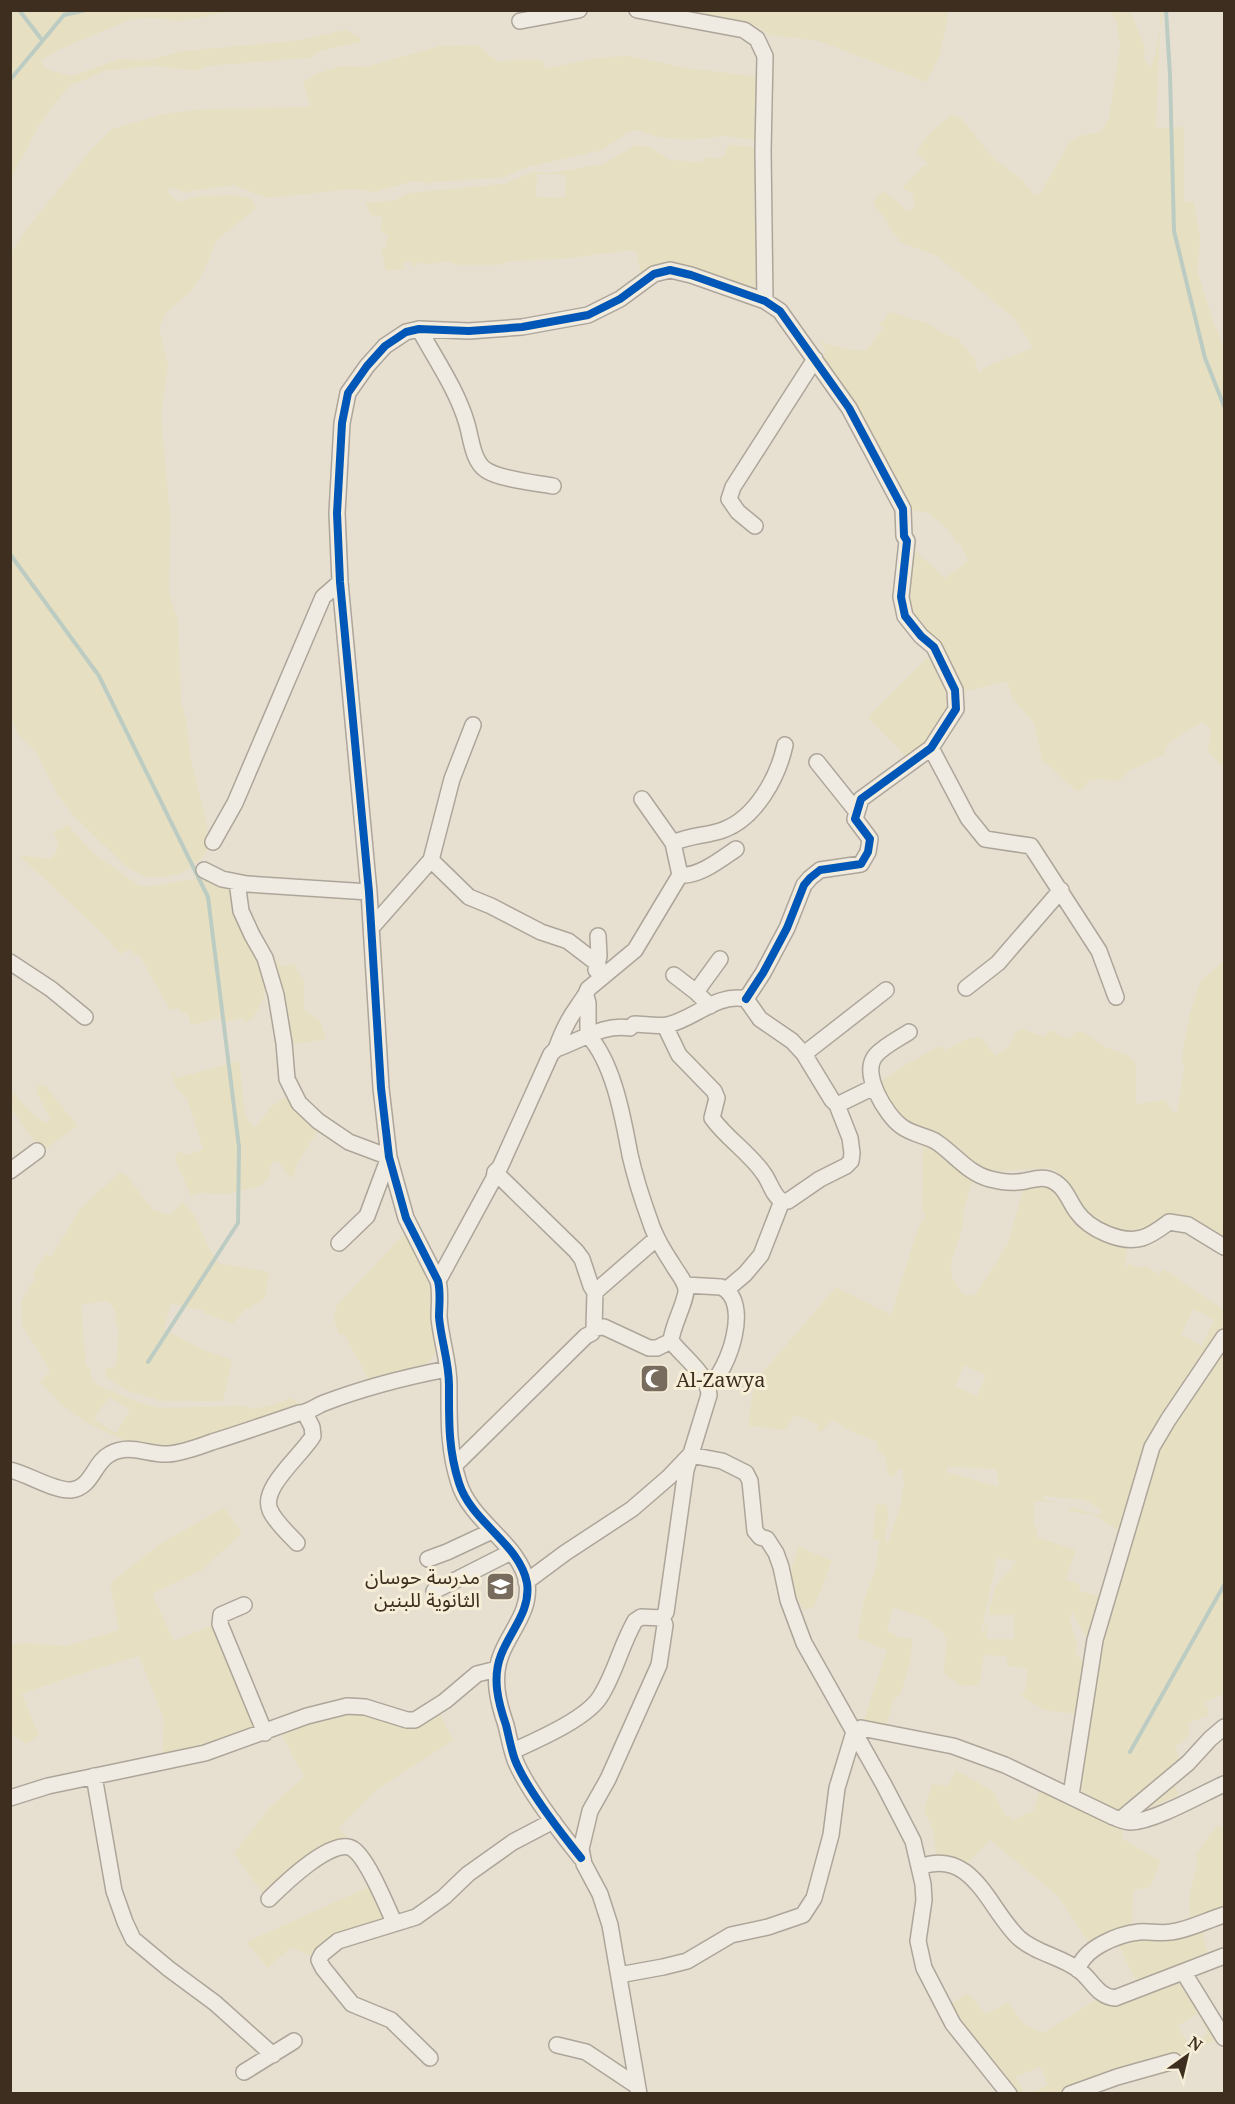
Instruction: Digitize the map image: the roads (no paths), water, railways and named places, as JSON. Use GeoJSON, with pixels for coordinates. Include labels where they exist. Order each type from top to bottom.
{"type":"FeatureCollection","features":[{"type":"Feature","properties":{"kind":"street"},"geometry":{"type":"LineString","coordinates":[[520,21],[579,10]]}},
{"type":"Feature","properties":{"kind":"street"},"geometry":{"type":"LineString","coordinates":[[637,10],[744,30],[757,39],[765,56],[763,151],[765,301]]}},
{"type":"Feature","properties":{"kind":"street"},"geometry":{"type":"LineString","coordinates":[[637,2091],[606,1908],[581,1858],[523,1775],[514,1758],[497,1690],[496,1677],[501,1656],[522,1613],[527,1595],[524,1572],[511,1552],[466,1501],[459,1486],[448,1421],[449,1386],[440,1318],[440,1288],[406,1218],[389,1157],[381,1088],[372,927],[340,582],[337,513],[342,423],[348,393],[385,346],[406,332],[419,329],[469,331],[522,327],[588,315],[620,299],[654,274],[670,270],[765,301],[780,311],[849,408],[903,509],[904,536],[907,541],[901,597],[905,616],[921,636],[934,647],[955,690],[956,709],[931,748],[861,799],[855,819],[870,839],[868,852],[861,864],[820,870],[810,878],[801,893],[787,928],[746,999]]}},
{"type":"Feature","properties":{"kind":"street"},"geometry":{"type":"LineString","coordinates":[[419,329],[464,413],[480,465],[487,471],[497,474],[553,486]]}},
{"type":"Feature","properties":{"kind":"street"},"geometry":{"type":"LineString","coordinates":[[754,526],[738,513],[729,499],[733,487],[815,358]]}},
{"type":"Feature","properties":{"kind":"street"},"geometry":{"type":"LineString","coordinates":[[213,842],[235,804],[323,597],[340,582]]}},
{"type":"Feature","properties":{"kind":"street"},"geometry":{"type":"LineString","coordinates":[[372,927],[431,860],[452,779],[473,725]]}},
{"type":"Feature","properties":{"kind":"street"},"geometry":{"type":"LineString","coordinates":[[673,843],[690,836],[724,829],[738,822],[770,787],[779,770],[785,745]]}},
{"type":"Feature","properties":{"kind":"street"},"geometry":{"type":"LineString","coordinates":[[931,748],[968,818],[985,839],[1031,846],[1099,951],[1116,997]]}},
{"type":"Feature","properties":{"kind":"street"},"geometry":{"type":"LineString","coordinates":[[817,762],[857,812]]}},
{"type":"Feature","properties":{"kind":"street"},"geometry":{"type":"LineString","coordinates":[[556,1049],[588,989],[640,944],[680,875],[673,843],[642,799]]}},
{"type":"Feature","properties":{"kind":"street"},"geometry":{"type":"LineString","coordinates":[[680,875],[688,876],[695,873],[736,849]]}},
{"type":"Feature","properties":{"kind":"street"},"geometry":{"type":"LineString","coordinates":[[431,860],[469,897],[541,932],[568,941],[598,964]]}},
{"type":"Feature","properties":{"kind":"street"},"geometry":{"type":"LineString","coordinates":[[204,870],[222,879],[237,882],[369,892]]}},
{"type":"Feature","properties":{"kind":"street"},"geometry":{"type":"LineString","coordinates":[[237,882],[241,911],[265,958],[276,995],[287,1079],[299,1104],[318,1121],[349,1142],[389,1157]]}},
{"type":"Feature","properties":{"kind":"street"},"geometry":{"type":"LineString","coordinates":[[966,988],[998,963],[1061,890]]}},
{"type":"Feature","properties":{"kind":"street"},"geometry":{"type":"LineString","coordinates":[[597,982],[598,936]]}},
{"type":"Feature","properties":{"kind":"street"},"geometry":{"type":"LineString","coordinates":[[696,992],[720,959]]}},
{"type":"Feature","properties":{"kind":"street"},"geometry":{"type":"LineString","coordinates":[[10,962],[51,989],[85,1017]]}},
{"type":"Feature","properties":{"kind":"street"},"geometry":{"type":"LineString","coordinates":[[674,975],[710,1006]]}},
{"type":"Feature","properties":{"kind":"street"},"geometry":{"type":"LineString","coordinates":[[804,1054],[886,990]]}},
{"type":"Feature","properties":{"kind":"street"},"geometry":{"type":"LineString","coordinates":[[586,996],[588,1035],[609,1072],[617,1094],[635,1175],[657,1238],[684,1280],[686,1293],[675,1320],[671,1341]]}},
{"type":"Feature","properties":{"kind":"street"},"geometry":{"type":"LineString","coordinates":[[438,1281],[494,1178],[495,1172],[500,1167],[551,1054],[556,1049],[588,1035],[622,1027],[630,1028],[634,1024],[665,1026],[710,1006],[738,997],[746,999],[760,1019],[792,1041],[804,1054],[837,1105],[850,1138],[851,1161],[788,1201],[777,1198],[765,1175],[754,1161],[712,1118],[717,1098],[714,1091],[679,1055],[665,1026]]}},
{"type":"Feature","properties":{"kind":"street"},"geometry":{"type":"LineString","coordinates":[[909,1032],[882,1050],[872,1061],[870,1076],[887,1110],[903,1127],[933,1140],[975,1174],[993,1180],[1017,1182],[1032,1178],[1048,1179],[1063,1186],[1074,1208],[1090,1225],[1124,1239],[1141,1238],[1169,1222],[1188,1225],[1224,1247]]}},
{"type":"Feature","properties":{"kind":"street"},"geometry":{"type":"LineString","coordinates":[[837,1105],[874,1087]]}},
{"type":"Feature","properties":{"kind":"street"},"geometry":{"type":"LineString","coordinates":[[10,1171],[37,1151]]}},
{"type":"Feature","properties":{"kind":"street"},"geometry":{"type":"LineString","coordinates":[[339,1243],[367,1216],[389,1157]]}},
{"type":"Feature","properties":{"kind":"street"},"geometry":{"type":"LineString","coordinates":[[455,1465],[586,1336],[592,1333],[594,1328],[595,1292],[582,1259],[495,1172]]}},
{"type":"Feature","properties":{"kind":"street"},"geometry":{"type":"LineString","coordinates":[[726,1290],[745,1274],[761,1255],[782,1201]]}},
{"type":"Feature","properties":{"kind":"street"},"geometry":{"type":"LineString","coordinates":[[595,1292],[657,1238]]}},
{"type":"Feature","properties":{"kind":"street"},"geometry":{"type":"LineString","coordinates":[[685,1285],[721,1287],[726,1290],[736,1306],[738,1318],[730,1349],[715,1381],[709,1386]]}},
{"type":"Feature","properties":{"kind":"street"},"geometry":{"type":"LineString","coordinates":[[594,1328],[604,1327],[649,1348],[657,1348],[671,1341]]}},
{"type":"Feature","properties":{"kind":"street"},"geometry":{"type":"LineString","coordinates":[[1071,1795],[1095,1640],[1152,1447],[1224,1337]]}},
{"type":"Feature","properties":{"kind":"street"},"geometry":{"type":"LineString","coordinates":[[662,1618],[666,1612],[679,1512],[690,1455],[700,1430],[709,1395],[709,1386],[671,1341]]}},
{"type":"Feature","properties":{"kind":"street"},"geometry":{"type":"LineString","coordinates":[[10,1470],[57,1488],[72,1490],[82,1486],[89,1479],[104,1458],[120,1450],[131,1448],[156,1454],[173,1454],[298,1413],[305,1413],[323,1403],[402,1378],[447,1369]]}},
{"type":"Feature","properties":{"kind":"street"},"geometry":{"type":"LineString","coordinates":[[297,1543],[270,1510],[267,1499],[272,1487],[313,1436],[312,1427],[305,1413]]}},
{"type":"Feature","properties":{"kind":"street"},"geometry":{"type":"LineString","coordinates":[[526,1582],[632,1509],[690,1455]]}},
{"type":"Feature","properties":{"kind":"street"},"geometry":{"type":"LineString","coordinates":[[690,1455],[722,1461],[746,1473],[750,1481],[755,1531],[760,1537],[767,1539],[776,1553],[788,1600],[804,1643],[906,1826],[920,1867],[924,1900],[918,1941],[924,1968],[953,2024],[1009,2094]]}},
{"type":"Feature","properties":{"kind":"street"},"geometry":{"type":"LineString","coordinates":[[428,1559],[492,1531]]}},
{"type":"Feature","properties":{"kind":"street"},"geometry":{"type":"LineString","coordinates":[[434,1591],[511,1552]]}},
{"type":"Feature","properties":{"kind":"street"},"geometry":{"type":"LineString","coordinates":[[244,1605],[221,1615],[220,1624],[265,1733]]}},
{"type":"Feature","properties":{"kind":"street"},"geometry":{"type":"LineString","coordinates":[[513,1751],[558,1729],[591,1708],[601,1696],[635,1621],[641,1617],[662,1618]]}},
{"type":"Feature","properties":{"kind":"street"},"geometry":{"type":"LineString","coordinates":[[581,1858],[590,1811],[608,1779],[659,1665],[665,1625],[662,1618]]}},
{"type":"Feature","properties":{"kind":"street"},"geometry":{"type":"LineString","coordinates":[[10,1798],[48,1786],[205,1753],[308,1716],[347,1706],[365,1707],[407,1720],[415,1720],[445,1701],[477,1674],[497,1669]]}},
{"type":"Feature","properties":{"kind":"street"},"geometry":{"type":"LineString","coordinates":[[1121,1820],[1188,1763],[1224,1727]]}},
{"type":"Feature","properties":{"kind":"street"},"geometry":{"type":"LineString","coordinates":[[619,1974],[687,1961],[731,1935],[768,1928],[803,1915],[814,1898],[831,1835],[837,1788],[855,1732],[861,1728],[953,1746],[1005,1765],[1128,1822],[1170,1810],[1224,1784]]}},
{"type":"Feature","properties":{"kind":"street"},"geometry":{"type":"LineString","coordinates":[[94,1776],[114,1891],[124,1922],[133,1939],[215,2003],[273,2055]]}},
{"type":"Feature","properties":{"kind":"street"},"geometry":{"type":"LineString","coordinates":[[430,2058],[391,2020],[352,2004],[323,1968],[319,1960],[322,1954],[338,1941],[416,1917],[504,1848],[554,1821]]}},
{"type":"Feature","properties":{"kind":"street"},"geometry":{"type":"LineString","coordinates":[[269,1899],[307,1865],[333,1849],[344,1846],[353,1849],[363,1862],[394,1922]]}},
{"type":"Feature","properties":{"kind":"street"},"geometry":{"type":"LineString","coordinates":[[920,1867],[934,1862],[961,1869],[982,1888],[999,1916],[1020,1938],[1037,1950],[1078,1970],[1108,1998],[1115,1998],[1224,1956]]}},
{"type":"Feature","properties":{"kind":"street"},"geometry":{"type":"LineString","coordinates":[[1078,1970],[1088,1955],[1107,1941],[1120,1936],[1143,1932],[1171,1933],[1224,1915]]}},
{"type":"Feature","properties":{"kind":"street"},"geometry":{"type":"LineString","coordinates":[[1184,1973],[1224,2038]]}},
{"type":"Feature","properties":{"kind":"street"},"geometry":{"type":"LineString","coordinates":[[244,2072],[294,2041]]}},
{"type":"Feature","properties":{"kind":"street"},"geometry":{"type":"LineString","coordinates":[[557,2045],[586,2052],[637,2091]]}},
{"type":"Feature","properties":{"kind":"street"},"geometry":{"type":"LineString","coordinates":[[1070,2094],[1117,2077],[1174,2061]]}},
{"type":"Feature","properties":{"kind":"waterway"},"geometry":{"type":"LineString","coordinates":[[19,10],[42,40]]}},
{"type":"Feature","properties":{"kind":"waterway"},"geometry":{"type":"LineString","coordinates":[[10,80],[64,15],[86,10]]}},
{"type":"Feature","properties":{"kind":"waterway"},"geometry":{"type":"LineString","coordinates":[[1166,10],[1174,231],[1205,358],[1224,406]]}},
{"type":"Feature","properties":{"kind":"waterway"},"geometry":{"type":"LineString","coordinates":[[10,554],[99,676],[208,897],[239,1147],[238,1223],[148,1362]]}},
{"type":"Feature","properties":{"kind":"waterway"},"geometry":{"type":"LineString","coordinates":[[1130,1752],[1224,1585]]}},
{"type":"Feature","properties":{"kind":"place","name":"Al-Zawya"},"geometry":{"type":"Point","coordinates":[655,1379]}},
{"type":"Feature","properties":{"kind":"place","name":"مدرسة حوسان الثانوية للبنين"},"geometry":{"type":"Point","coordinates":[501,1587]}}]}
